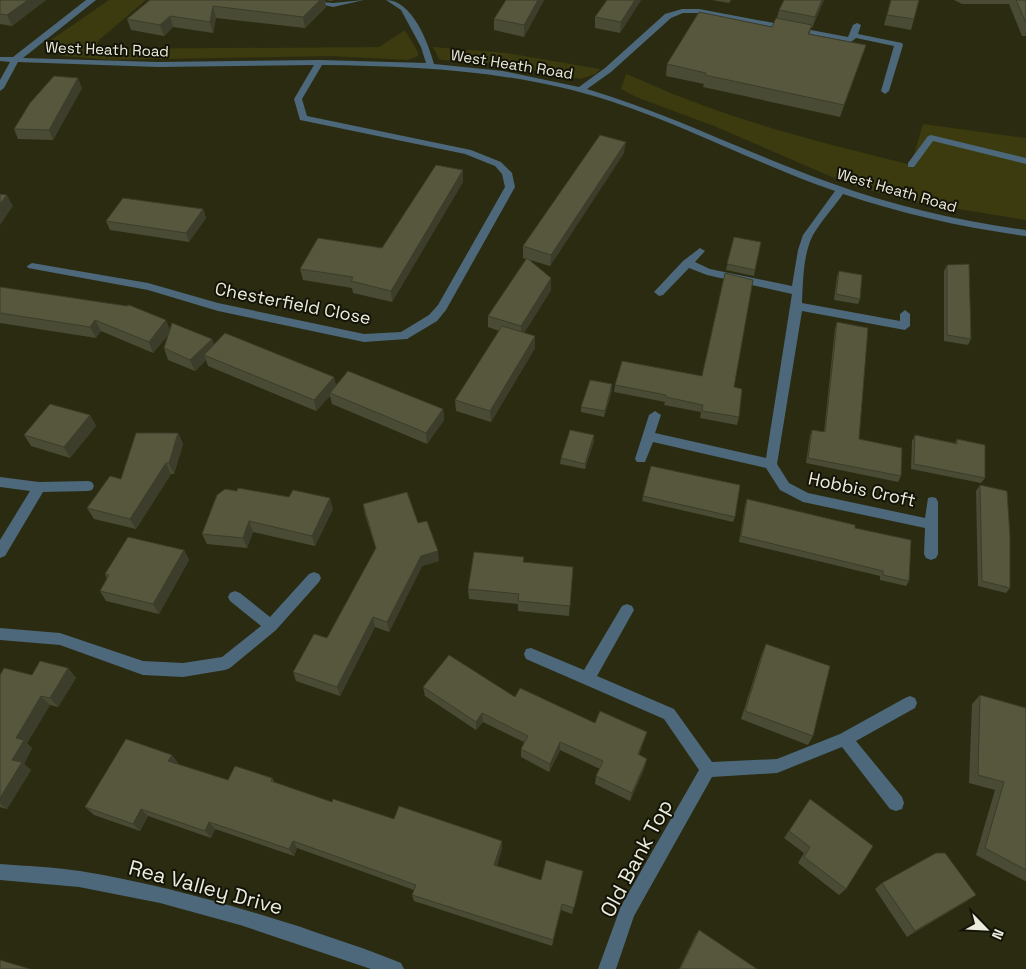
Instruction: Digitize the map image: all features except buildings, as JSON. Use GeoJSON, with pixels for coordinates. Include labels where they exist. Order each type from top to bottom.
{"type":"FeatureCollection","features":[{"type":"Feature","properties":{"kind":"street"},"geometry":{"type":"LineString","coordinates":[[0,88],[14,60],[80,7],[92,0]]}},
{"type":"Feature","properties":{"kind":"street"},"geometry":{"type":"LineString","coordinates":[[305,0],[333,5],[360,0]]}},
{"type":"Feature","properties":{"kind":"street"},"geometry":{"type":"LineString","coordinates":[[390,0],[404,9],[425,47],[431,66]]}},
{"type":"Feature","properties":{"kind":"street"},"geometry":{"type":"LineString","coordinates":[[582,90],[608,70],[668,16],[682,11],[699,11],[851,40],[857,25]]}},
{"type":"Feature","properties":{"kind":"street"},"geometry":{"type":"LineString","coordinates":[[853,35],[899,44],[885,91]]}},
{"type":"Feature","properties":{"kind":"street","name":"West Heath Road"},"geometry":{"type":"LineString","coordinates":[[0,59],[118,64],[320,62],[431,66],[494,72],[582,90],[651,112],[840,190],[981,228],[1026,233]]}},
{"type":"Feature","properties":{"kind":"street","name":"Chesterfield Close"},"geometry":{"type":"LineString","coordinates":[[32,266],[148,287],[218,307],[364,338],[403,336],[433,318],[442,307],[510,187],[507,173],[498,164],[468,152],[303,118],[298,99],[320,62]]}},
{"type":"Feature","properties":{"kind":"street"},"geometry":{"type":"LineString","coordinates":[[911,165],[931,138],[1026,160]]}},
{"type":"Feature","properties":{"kind":"street"},"geometry":{"type":"LineString","coordinates":[[648,436],[771,464],[797,306],[800,262],[808,235],[840,190]]}},
{"type":"Feature","properties":{"kind":"street"},"geometry":{"type":"LineString","coordinates":[[659,292],[700,251]]}},
{"type":"Feature","properties":{"kind":"street"},"geometry":{"type":"LineString","coordinates":[[687,264],[707,272],[798,291]]}},
{"type":"Feature","properties":{"kind":"street"},"geometry":{"type":"LineString","coordinates":[[797,306],[906,326],[905,314]]}},
{"type":"Feature","properties":{"kind":"street"},"geometry":{"type":"LineString","coordinates":[[641,459],[655,415]]}},
{"type":"Feature","properties":{"kind":"street","name":"Hobbis Croft"},"geometry":{"type":"LineString","coordinates":[[771,464],[777,479],[788,491],[807,498],[931,524]]}},
{"type":"Feature","properties":{"kind":"street"},"geometry":{"type":"LineString","coordinates":[[0,482],[39,487],[88,486]]}},
{"type":"Feature","properties":{"kind":"street"},"geometry":{"type":"LineString","coordinates":[[0,552],[39,487]]}},
{"type":"Feature","properties":{"kind":"street","name":"Hobbis Croft"},"geometry":{"type":"LineString","coordinates":[[931,554],[932,502]]}},
{"type":"Feature","properties":{"kind":"street"},"geometry":{"type":"LineString","coordinates":[[0,634],[60,639],[143,668],[183,670],[225,664],[272,626],[314,578]]}},
{"type":"Feature","properties":{"kind":"street"},"geometry":{"type":"LineString","coordinates":[[235,597],[272,626]]}},
{"type":"Feature","properties":{"kind":"street"},"geometry":{"type":"LineString","coordinates":[[587,678],[627,610]]}},
{"type":"Feature","properties":{"kind":"street"},"geometry":{"type":"LineString","coordinates":[[531,654],[669,714],[708,770],[777,766],[846,739],[910,703]]}},
{"type":"Feature","properties":{"kind":"street"},"geometry":{"type":"LineString","coordinates":[[846,739],[896,803]]}},
{"type":"Feature","properties":{"kind":"street","name":"Old Bank Top"},"geometry":{"type":"LineString","coordinates":[[607,969],[627,912],[708,770]]}},
{"type":"Feature","properties":{"kind":"street","name":"Rea Valley Drive"},"geometry":{"type":"LineString","coordinates":[[0,872],[78,879],[185,900],[327,944],[396,969]]}},
{"type":"Feature","properties":{"kind":"shaded area"},"geometry":{"type":"Polygon","coordinates":[[[109,0],[146,0],[99,40],[95,49],[379,47],[405,30],[418,52],[418,56],[408,60],[331,56],[112,60],[63,56],[54,53],[48,42],[109,0]]]}},
{"type":"Feature","properties":{"kind":"shaded area"},"geometry":{"type":"Polygon","coordinates":[[[433,47],[507,53],[600,69],[596,74],[580,79],[499,64],[443,60],[439,59],[433,47]]]}},
{"type":"Feature","properties":{"kind":"shaded area"},"geometry":{"type":"Polygon","coordinates":[[[626,74],[685,99],[747,121],[911,165],[923,124],[1026,138],[1026,220],[903,200],[846,183],[714,126],[636,97],[621,89],[626,74]]]}}]}
